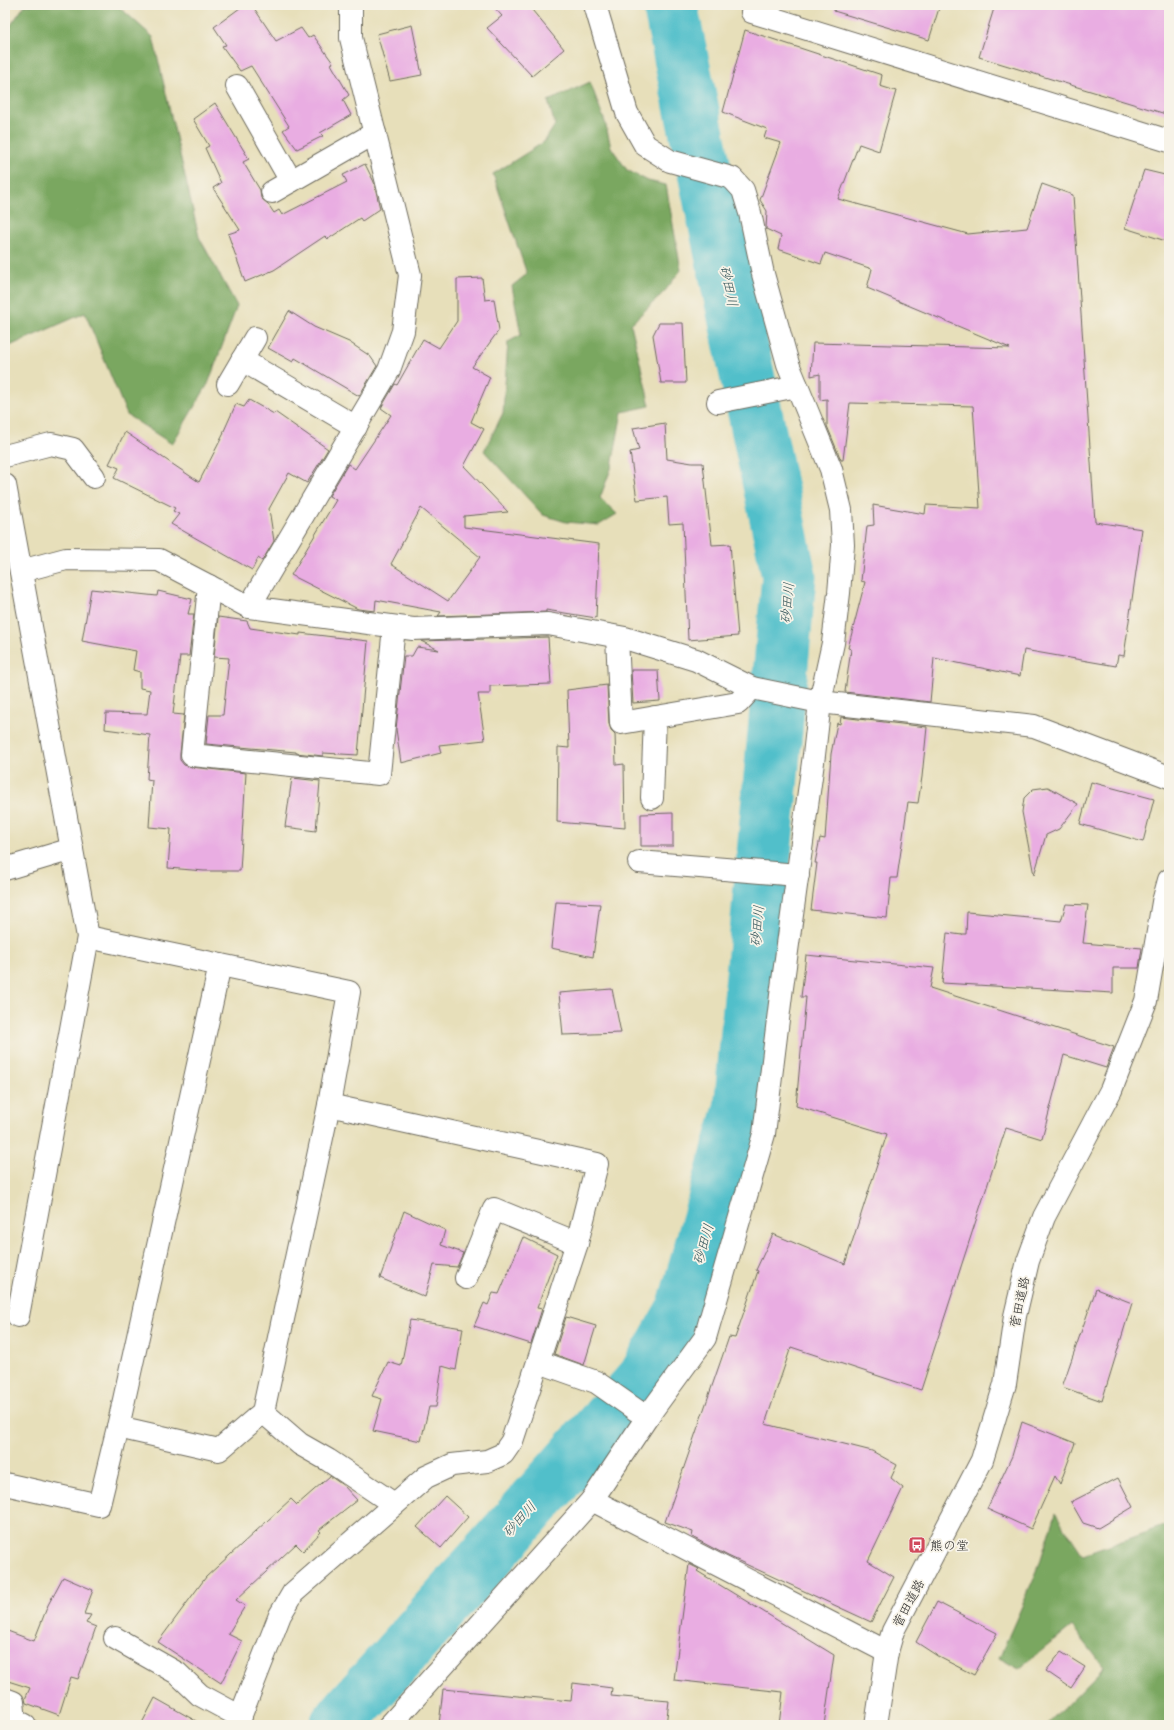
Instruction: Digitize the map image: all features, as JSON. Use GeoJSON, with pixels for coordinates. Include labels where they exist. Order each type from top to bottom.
{"type":"FeatureCollection","features":[{"type":"Feature","properties":{"kind":"street"},"geometry":{"type":"LineString","coordinates":[[249,607],[389,370],[403,331],[410,275],[351,38],[351,5]]}},
{"type":"Feature","properties":{"kind":"street"},"geometry":{"type":"LineString","coordinates":[[390,1725],[592,1500],[642,1413],[704,1338],[764,1134],[820,702],[833,643],[839,593],[842,545],[841,510],[830,469],[788,364],[763,274],[750,213],[743,190],[732,178],[670,161],[645,145],[627,113],[595,5]]}},
{"type":"Feature","properties":{"kind":"street"},"geometry":{"type":"LineString","coordinates":[[752,12],[1169,141]]}},
{"type":"Feature","properties":{"kind":"street"},"geometry":{"type":"LineString","coordinates":[[237,86],[291,181]]}},
{"type":"Feature","properties":{"kind":"street"},"geometry":{"type":"LineString","coordinates":[[272,192],[375,133]]}},
{"type":"Feature","properties":{"kind":"street"},"geometry":{"type":"LineString","coordinates":[[228,384],[255,338]]}},
{"type":"Feature","properties":{"kind":"street"},"geometry":{"type":"LineString","coordinates":[[242,360],[356,427]]}},
{"type":"Feature","properties":{"kind":"street"},"geometry":{"type":"LineString","coordinates":[[718,402],[797,386]]}},
{"type":"Feature","properties":{"kind":"street"},"geometry":{"type":"LineString","coordinates":[[5,456],[51,444],[73,449],[94,477]]}},
{"type":"Feature","properties":{"kind":"street"},"geometry":{"type":"LineString","coordinates":[[5,486],[88,937],[18,1316]]}},
{"type":"Feature","properties":{"kind":"street"},"geometry":{"type":"LineString","coordinates":[[21,572],[66,559],[159,560],[249,607],[413,629],[548,624],[625,638],[696,660],[752,688],[798,698],[820,702],[1034,726],[1169,777]]}},
{"type":"Feature","properties":{"kind":"street"},"geometry":{"type":"LineString","coordinates":[[209,586],[192,755],[379,774],[394,626]]}},
{"type":"Feature","properties":{"kind":"street"},"geometry":{"type":"LineString","coordinates":[[617,637],[621,723],[738,703],[752,688]]}},
{"type":"Feature","properties":{"kind":"street"},"geometry":{"type":"LineString","coordinates":[[652,798],[655,717]]}},
{"type":"Feature","properties":{"kind":"street"},"geometry":{"type":"LineString","coordinates":[[5,869],[72,849]]}},
{"type":"Feature","properties":{"kind":"street"},"geometry":{"type":"LineString","coordinates":[[639,862],[798,875]]}},
{"type":"Feature","properties":{"kind":"street","name":"菅田道路"},"geometry":{"type":"LineString","coordinates":[[876,1725],[886,1652],[893,1631],[982,1460],[1005,1384],[1015,1316],[1028,1261],[1044,1218],[1111,1090],[1146,1001],[1163,902],[1169,880]]}},
{"type":"Feature","properties":{"kind":"street"},"geometry":{"type":"LineString","coordinates":[[88,937],[349,992],[329,1104],[263,1412],[219,1450],[118,1427]]}},
{"type":"Feature","properties":{"kind":"street"},"geometry":{"type":"LineString","coordinates":[[5,1484],[99,1505],[118,1427],[220,965]]}},
{"type":"Feature","properties":{"kind":"street"},"geometry":{"type":"LineString","coordinates":[[115,1638],[177,1673],[200,1695],[239,1721],[280,1615],[294,1593],[426,1477],[452,1465],[487,1461],[503,1454],[512,1442],[577,1243],[597,1164],[329,1104]]}},
{"type":"Feature","properties":{"kind":"street"},"geometry":{"type":"LineString","coordinates":[[466,1278],[494,1209],[577,1243]]}},
{"type":"Feature","properties":{"kind":"street"},"geometry":{"type":"LineString","coordinates":[[539,1362],[596,1382],[642,1413]]}},
{"type":"Feature","properties":{"kind":"street"},"geometry":{"type":"LineString","coordinates":[[263,1412],[300,1444],[328,1460],[394,1504]]}},
{"type":"Feature","properties":{"kind":"street"},"geometry":{"type":"LineString","coordinates":[[592,1500],[886,1652]]}},
{"type":"Feature","properties":{"kind":"street"},"geometry":{"type":"LineString","coordinates":[[5,1699],[13,1702],[15,1720],[25,1725]]}},
{"type":"Feature","properties":{"kind":"green space"},"geometry":{"type":"Polygon","coordinates":[[[25,5],[117,5],[153,37],[199,237],[237,306],[208,384],[172,444],[127,415],[85,313],[5,348],[5,33],[25,5]]]}},
{"type":"Feature","properties":{"kind":"green space"},"geometry":{"type":"Polygon","coordinates":[[[590,82],[605,122],[611,147],[627,170],[648,181],[666,185],[681,270],[665,291],[631,324],[650,406],[622,412],[612,466],[600,498],[617,514],[599,525],[566,522],[543,515],[484,451],[503,413],[508,342],[521,335],[512,286],[527,274],[493,174],[544,142],[555,125],[548,101],[590,82]]]}},
{"type":"Feature","properties":{"kind":"green space"},"geometry":{"type":"Polygon","coordinates":[[[1055,1513],[1083,1555],[1169,1524],[1169,1725],[1047,1725],[1104,1667],[1072,1626],[1019,1669],[999,1658],[1037,1572],[1055,1513]]]}},
{"type":"Feature","properties":{"kind":"building"},"geometry":{"type":"Polygon","coordinates":[[[244,5],[252,5],[276,41],[301,28],[308,38],[313,35],[333,63],[331,64],[349,95],[343,100],[351,115],[320,133],[323,136],[297,149],[283,130],[289,126],[251,66],[240,71],[222,46],[226,45],[214,27],[244,5]]]}},
{"type":"Feature","properties":{"kind":"building"},"geometry":{"type":"Polygon","coordinates":[[[492,5],[528,5],[564,49],[532,76],[487,28],[502,16],[492,5]]]}},
{"type":"Feature","properties":{"kind":"building"},"geometry":{"type":"Polygon","coordinates":[[[835,5],[940,5],[929,40],[834,11],[835,5]]]}},
{"type":"Feature","properties":{"kind":"building"},"geometry":{"type":"Polygon","coordinates":[[[995,5],[1169,5],[1169,115],[979,57],[995,5]]]}},
{"type":"Feature","properties":{"kind":"building"},"geometry":{"type":"Polygon","coordinates":[[[412,25],[422,75],[390,81],[377,34],[412,25]]]}},
{"type":"Feature","properties":{"kind":"building"},"geometry":{"type":"Polygon","coordinates":[[[745,30],[882,75],[880,86],[896,91],[879,151],[859,144],[838,199],[968,234],[1027,228],[1042,184],[1073,195],[1095,522],[1142,529],[1124,656],[1118,655],[1116,666],[1024,650],[1020,676],[934,658],[930,702],[845,692],[851,649],[848,648],[865,582],[861,581],[867,526],[874,525],[873,505],[925,514],[926,505],[980,508],[973,406],[850,403],[843,460],[841,460],[827,426],[827,399],[820,400],[820,374],[811,376],[813,343],[1010,348],[867,288],[872,269],[825,253],[821,264],[778,249],[781,236],[766,229],[767,211],[760,200],[781,143],[764,138],[767,129],[723,112],[745,30]]]}},
{"type":"Feature","properties":{"kind":"building"},"geometry":{"type":"Polygon","coordinates":[[[215,103],[249,159],[243,162],[260,190],[261,198],[268,204],[274,213],[279,210],[282,215],[347,182],[343,175],[365,164],[374,182],[380,209],[362,221],[360,218],[328,239],[325,236],[274,270],[245,282],[228,234],[240,230],[213,188],[221,183],[205,148],[209,146],[193,119],[215,103]]]}},
{"type":"Feature","properties":{"kind":"building"},"geometry":{"type":"Polygon","coordinates":[[[1144,170],[1169,176],[1169,242],[1125,228],[1144,170]]]}},
{"type":"Feature","properties":{"kind":"building"},"geometry":{"type":"Polygon","coordinates":[[[482,278],[485,300],[494,299],[499,330],[472,367],[490,377],[471,422],[484,429],[464,466],[508,512],[464,516],[464,527],[599,544],[596,618],[546,610],[546,612],[438,616],[441,612],[376,600],[375,611],[358,609],[291,575],[336,500],[329,496],[348,464],[355,469],[391,415],[381,408],[395,384],[397,385],[423,339],[439,348],[457,321],[457,279],[482,278]],[[421,508],[391,564],[448,601],[480,557],[421,508]]]}},
{"type":"Feature","properties":{"kind":"building"},"geometry":{"type":"Polygon","coordinates":[[[289,311],[314,327],[349,342],[370,356],[377,366],[359,396],[295,358],[293,362],[268,348],[289,311]]]}},
{"type":"Feature","properties":{"kind":"building"},"geometry":{"type":"Polygon","coordinates":[[[659,323],[683,323],[686,383],[661,383],[653,335],[659,323]]]}},
{"type":"Feature","properties":{"kind":"building"},"geometry":{"type":"Polygon","coordinates":[[[249,400],[274,414],[275,412],[328,449],[307,483],[289,473],[269,509],[274,541],[262,561],[258,558],[252,570],[171,524],[179,514],[173,511],[175,508],[114,478],[119,468],[109,464],[125,432],[199,482],[224,433],[236,404],[244,407],[249,400]]]}},
{"type":"Feature","properties":{"kind":"building"},"geometry":{"type":"Polygon","coordinates":[[[665,423],[667,459],[692,463],[703,463],[712,545],[730,544],[738,636],[688,640],[683,523],[669,524],[667,497],[637,500],[630,452],[639,450],[633,428],[665,423]]]}},
{"type":"Feature","properties":{"kind":"building"},"geometry":{"type":"Polygon","coordinates":[[[91,589],[157,596],[158,591],[192,599],[188,614],[194,614],[189,656],[180,656],[173,714],[184,715],[180,760],[184,765],[191,767],[246,773],[240,871],[204,871],[168,868],[171,829],[149,827],[152,780],[147,779],[150,735],[105,729],[106,713],[147,714],[150,690],[140,688],[140,672],[133,670],[136,651],[82,641],[91,589]]]}},
{"type":"Feature","properties":{"kind":"building"},"geometry":{"type":"Polygon","coordinates":[[[218,617],[247,621],[250,628],[300,635],[300,633],[368,641],[358,755],[323,753],[323,756],[296,752],[206,744],[209,715],[223,715],[229,658],[214,657],[218,617]]]}},
{"type":"Feature","properties":{"kind":"building"},"geometry":{"type":"Polygon","coordinates":[[[548,637],[551,684],[490,686],[490,694],[478,694],[485,740],[439,745],[441,753],[401,763],[396,729],[404,656],[412,656],[417,647],[439,650],[421,641],[548,637]]]}},
{"type":"Feature","properties":{"kind":"building"},"geometry":{"type":"Polygon","coordinates":[[[631,670],[658,670],[660,701],[633,703],[631,670]]]}},
{"type":"Feature","properties":{"kind":"building"},"geometry":{"type":"Polygon","coordinates":[[[607,685],[609,724],[611,730],[615,734],[616,765],[624,764],[625,828],[557,822],[558,747],[569,748],[567,690],[607,685]]]}},
{"type":"Feature","properties":{"kind":"building"},"geometry":{"type":"Polygon","coordinates":[[[841,717],[927,727],[918,803],[908,802],[897,878],[891,878],[887,918],[811,910],[817,863],[815,863],[820,838],[825,839],[831,754],[837,723],[840,724],[841,717]]]}},
{"type":"Feature","properties":{"kind":"building"},"geometry":{"type":"Polygon","coordinates":[[[292,778],[320,781],[316,831],[285,827],[292,778]]]}},
{"type":"Feature","properties":{"kind":"building"},"geometry":{"type":"Polygon","coordinates":[[[1091,782],[1154,799],[1143,842],[1080,824],[1091,782]]]}},
{"type":"Feature","properties":{"kind":"building"},"geometry":{"type":"Polygon","coordinates":[[[1048,787],[1078,804],[1059,829],[1046,835],[1034,875],[1022,812],[1024,798],[1033,789],[1048,787]]]}},
{"type":"Feature","properties":{"kind":"building"},"geometry":{"type":"Polygon","coordinates":[[[673,813],[673,846],[641,846],[641,814],[673,813]]]}},
{"type":"Feature","properties":{"kind":"building"},"geometry":{"type":"Polygon","coordinates":[[[556,902],[600,904],[593,957],[551,948],[556,902]]]}},
{"type":"Feature","properties":{"kind":"building"},"geometry":{"type":"Polygon","coordinates":[[[1066,904],[1088,905],[1083,943],[1142,948],[1139,968],[1113,968],[1113,993],[942,983],[947,933],[962,935],[966,934],[967,912],[1061,921],[1066,904]]]}},
{"type":"Feature","properties":{"kind":"building"},"geometry":{"type":"Polygon","coordinates":[[[806,955],[934,968],[930,988],[1114,1047],[1106,1068],[1064,1055],[1042,1139],[1006,1128],[921,1390],[791,1347],[765,1424],[872,1451],[897,1465],[891,1478],[903,1488],[868,1561],[894,1577],[871,1622],[728,1556],[692,1537],[693,1532],[665,1522],[729,1337],[735,1338],[758,1271],[756,1270],[773,1234],[845,1264],[887,1134],[796,1106],[806,997],[801,997],[806,955]]]}},
{"type":"Feature","properties":{"kind":"building"},"geometry":{"type":"Polygon","coordinates":[[[612,989],[621,1033],[563,1035],[559,993],[612,989]]]}},
{"type":"Feature","properties":{"kind":"building"},"geometry":{"type":"Polygon","coordinates":[[[404,1211],[445,1230],[441,1245],[463,1253],[457,1267],[434,1265],[425,1297],[380,1278],[404,1211]]]}},
{"type":"Feature","properties":{"kind":"building"},"geometry":{"type":"Polygon","coordinates":[[[523,1237],[557,1254],[537,1308],[542,1309],[531,1344],[474,1326],[484,1303],[488,1305],[493,1293],[499,1294],[523,1237]]]}},
{"type":"Feature","properties":{"kind":"building"},"geometry":{"type":"Polygon","coordinates":[[[1096,1289],[1132,1303],[1102,1401],[1062,1387],[1096,1289]]]}},
{"type":"Feature","properties":{"kind":"building"},"geometry":{"type":"Polygon","coordinates":[[[566,1317],[596,1326],[584,1365],[554,1354],[566,1317]]]}},
{"type":"Feature","properties":{"kind":"building"},"geometry":{"type":"Polygon","coordinates":[[[410,1320],[463,1328],[456,1370],[442,1366],[436,1407],[429,1407],[421,1441],[373,1431],[382,1399],[372,1396],[388,1362],[401,1366],[410,1320]]]}},
{"type":"Feature","properties":{"kind":"building"},"geometry":{"type":"Polygon","coordinates":[[[1022,1422],[1075,1443],[1060,1484],[1055,1476],[1031,1529],[987,1509],[1012,1456],[1022,1422]]]}},
{"type":"Feature","properties":{"kind":"building"},"geometry":{"type":"Polygon","coordinates":[[[330,1476],[344,1486],[357,1500],[319,1530],[321,1532],[303,1551],[296,1544],[236,1600],[245,1606],[228,1634],[242,1641],[221,1683],[158,1642],[206,1577],[291,1499],[297,1505],[330,1476]]]}},
{"type":"Feature","properties":{"kind":"building"},"geometry":{"type":"Polygon","coordinates":[[[1118,1478],[1133,1507],[1098,1528],[1083,1523],[1071,1502],[1118,1478]]]}},
{"type":"Feature","properties":{"kind":"building"},"geometry":{"type":"Polygon","coordinates":[[[445,1496],[468,1517],[441,1548],[417,1527],[445,1496]]]}},
{"type":"Feature","properties":{"kind":"building"},"geometry":{"type":"Polygon","coordinates":[[[689,1564],[699,1569],[697,1571],[834,1655],[824,1725],[779,1725],[783,1692],[674,1680],[689,1564]]]}},
{"type":"Feature","properties":{"kind":"building"},"geometry":{"type":"Polygon","coordinates":[[[63,1577],[93,1590],[84,1614],[91,1615],[86,1623],[96,1627],[78,1679],[71,1677],[59,1715],[26,1703],[25,1699],[30,1688],[5,1680],[5,1630],[34,1641],[48,1605],[63,1577]]]}},
{"type":"Feature","properties":{"kind":"building"},"geometry":{"type":"Polygon","coordinates":[[[937,1602],[997,1633],[974,1675],[939,1657],[916,1642],[937,1602]]]}},
{"type":"Feature","properties":{"kind":"building"},"geometry":{"type":"Polygon","coordinates":[[[1061,1652],[1085,1667],[1071,1688],[1046,1671],[1061,1652]]]}},
{"type":"Feature","properties":{"kind":"building"},"geometry":{"type":"Polygon","coordinates":[[[573,1683],[612,1688],[611,1696],[669,1701],[666,1725],[439,1725],[443,1689],[571,1701],[573,1683]]]}},
{"type":"Feature","properties":{"kind":"building"},"geometry":{"type":"Polygon","coordinates":[[[155,1698],[203,1725],[141,1725],[155,1698]]]}},
{"type":"Feature","properties":{"kind":"waterway","name":"砂田川"},"geometry":{"type":"LineString","coordinates":[[337,1725],[645,1378],[684,1309],[741,1109],[789,576],[670,5]]}},
{"type":"Feature","properties":{"kind":"place","name":"熊の堂"},"geometry":{"type":"Point","coordinates":[917,1545]}}]}
